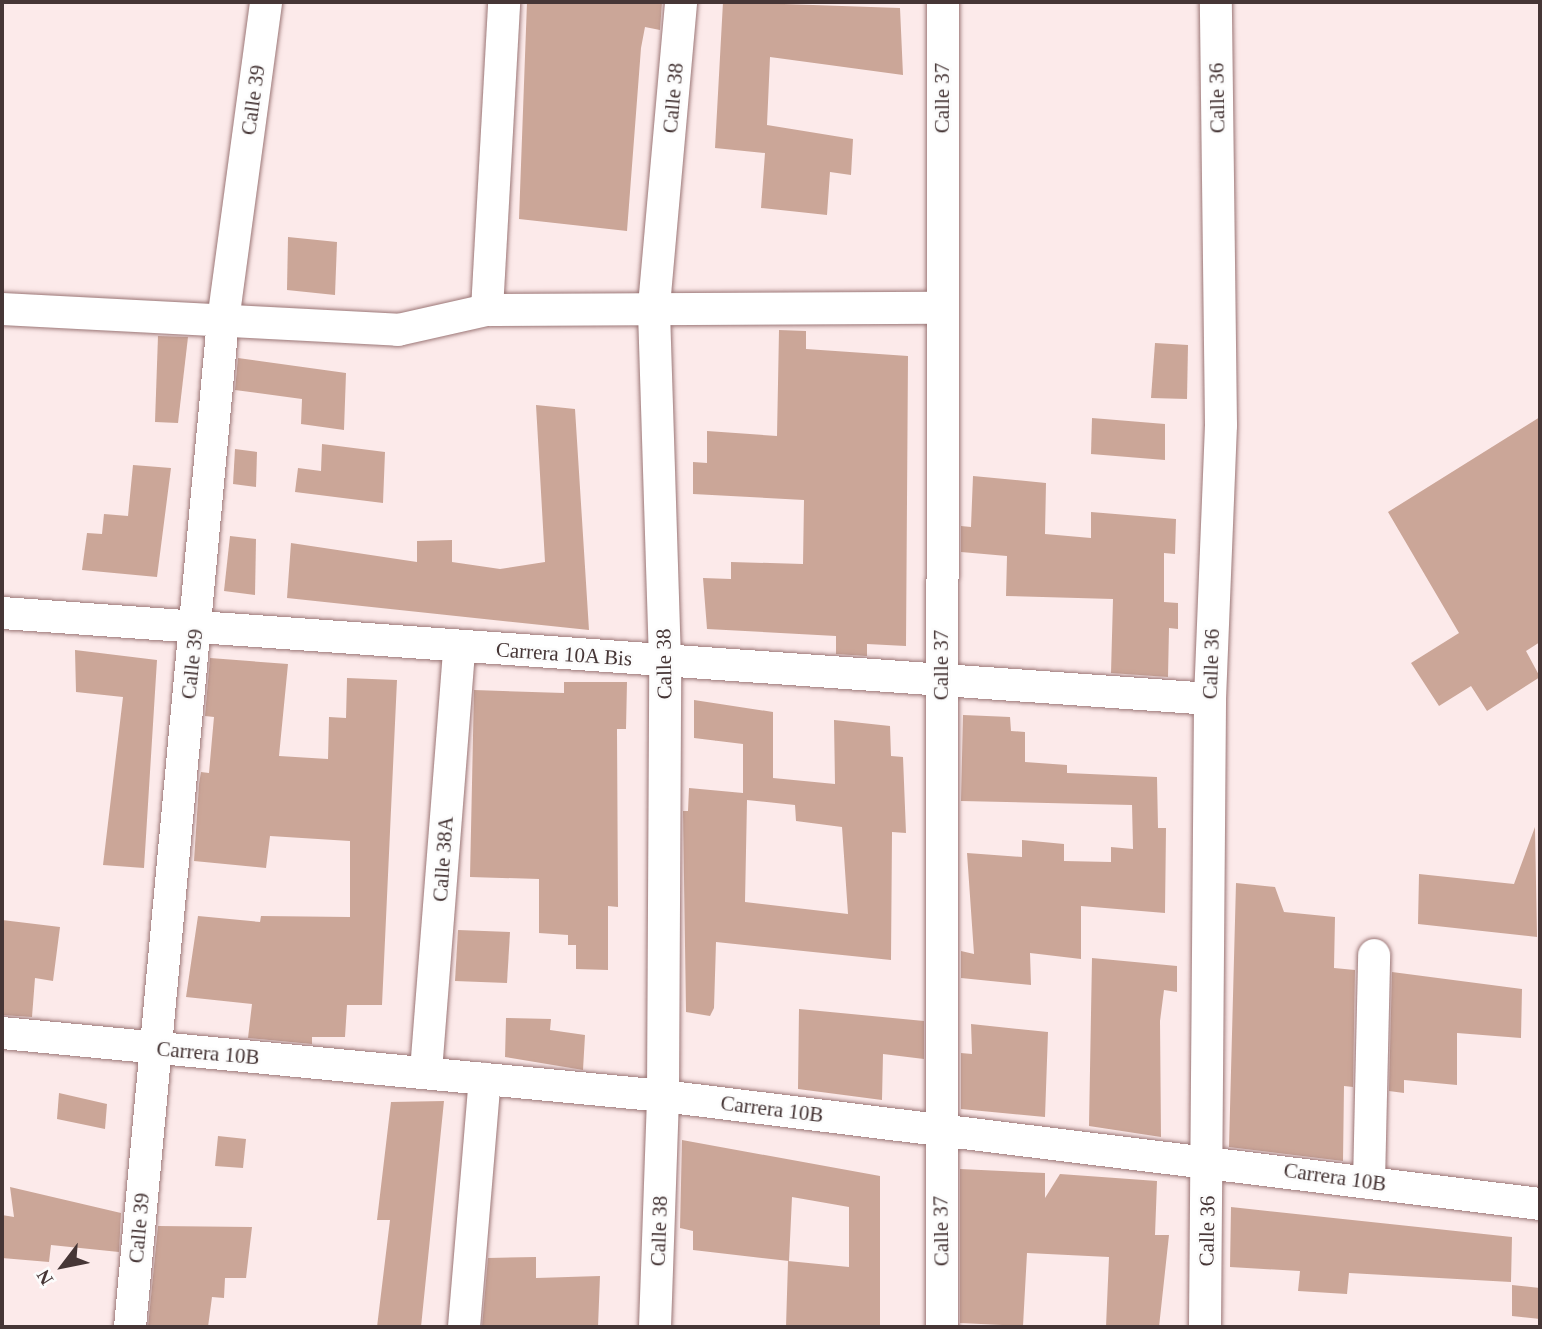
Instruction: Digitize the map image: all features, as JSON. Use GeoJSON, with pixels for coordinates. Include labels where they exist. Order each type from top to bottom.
{"type":"FeatureCollection","features":[{"type":"Feature","properties":{"kind":"street","name":"Calle 39"},"geometry":{"type":"LineString","coordinates":[[130,1327],[223,321],[266,2]]}},
{"type":"Feature","properties":{"kind":"street"},"geometry":{"type":"LineString","coordinates":[[487,310],[504,2]]}},
{"type":"Feature","properties":{"kind":"street","name":"Calle 38"},"geometry":{"type":"LineString","coordinates":[[655,1327],[663,1096],[664,661],[654,306],[681,2]]}},
{"type":"Feature","properties":{"kind":"street","name":"Calle 37"},"geometry":{"type":"LineString","coordinates":[[942,1327],[940,307],[943,2]]}},
{"type":"Feature","properties":{"kind":"street","name":"Calle 36"},"geometry":{"type":"LineString","coordinates":[[1205,1327],[1209,1159],[1210,699],[1221,425],[1216,2]]}},
{"type":"Feature","properties":{"kind":"street"},"geometry":{"type":"LineString","coordinates":[[2,309],[398,330],[487,310],[654,306],[940,307]]}},
{"type":"Feature","properties":{"kind":"street","name":"Carrera 10A Bis"},"geometry":{"type":"LineString","coordinates":[[2,613],[195,631],[941,676],[1210,699]]}},
{"type":"Feature","properties":{"kind":"street","name":"Calle 38A"},"geometry":{"type":"LineString","coordinates":[[426,1071],[459,648]]}},
{"type":"Feature","properties":{"kind":"street"},"geometry":{"type":"LineString","coordinates":[[1369,1183],[1374,955]]}},
{"type":"Feature","properties":{"kind":"street","name":"Carrera 10B"},"geometry":{"type":"LineString","coordinates":[[2,1033],[155,1049],[426,1071],[663,1096],[1209,1159],[1540,1205]]}},
{"type":"Feature","properties":{"kind":"street"},"geometry":{"type":"LineString","coordinates":[[464,1327],[485,1079]]}},
{"type":"Feature","properties":{"kind":"building"},"geometry":{"type":"Polygon","coordinates":[[[527,2],[662,2],[660,30],[645,27],[641,48],[627,231],[519,219],[527,2]]]}},
{"type":"Feature","properties":{"kind":"building"},"geometry":{"type":"Polygon","coordinates":[[[723,2],[900,8],[903,75],[770,57],[767,125],[853,139],[851,175],[830,172],[827,215],[761,208],[765,153],[715,148],[723,2]]]}},
{"type":"Feature","properties":{"kind":"building"},"geometry":{"type":"Polygon","coordinates":[[[288,237],[337,242],[335,295],[287,290],[288,237]]]}},
{"type":"Feature","properties":{"kind":"building"},"geometry":{"type":"Polygon","coordinates":[[[779,330],[806,331],[806,349],[908,356],[906,646],[867,644],[867,656],[836,654],[836,636],[707,629],[703,578],[731,579],[731,562],[803,564],[804,500],[693,494],[693,462],[707,463],[707,431],[777,436],[779,330]]]}},
{"type":"Feature","properties":{"kind":"building"},"geometry":{"type":"Polygon","coordinates":[[[158,336],[188,337],[178,423],[155,422],[158,336]]]}},
{"type":"Feature","properties":{"kind":"building"},"geometry":{"type":"Polygon","coordinates":[[[1155,343],[1188,345],[1187,399],[1151,398],[1155,343]]]}},
{"type":"Feature","properties":{"kind":"building"},"geometry":{"type":"Polygon","coordinates":[[[238,358],[346,373],[344,430],[301,424],[302,399],[235,390],[238,358]]]}},
{"type":"Feature","properties":{"kind":"building"},"geometry":{"type":"Polygon","coordinates":[[[536,405],[575,409],[589,630],[287,598],[291,543],[417,562],[417,541],[452,540],[452,562],[500,569],[545,562],[536,405]]]}},
{"type":"Feature","properties":{"kind":"building"},"geometry":{"type":"Polygon","coordinates":[[[1540,417],[1540,642],[1526,651],[1540,677],[1487,711],[1471,686],[1439,706],[1411,663],[1459,633],[1388,512],[1540,417]]]}},
{"type":"Feature","properties":{"kind":"building"},"geometry":{"type":"Polygon","coordinates":[[[1092,418],[1165,424],[1165,460],[1091,454],[1092,418]]]}},
{"type":"Feature","properties":{"kind":"building"},"geometry":{"type":"Polygon","coordinates":[[[322,444],[385,452],[383,503],[295,492],[298,468],[321,471],[322,444]]]}},
{"type":"Feature","properties":{"kind":"building"},"geometry":{"type":"Polygon","coordinates":[[[235,449],[257,452],[256,487],[233,484],[235,449]]]}},
{"type":"Feature","properties":{"kind":"building"},"geometry":{"type":"Polygon","coordinates":[[[133,465],[171,468],[157,577],[82,570],[87,533],[102,534],[104,514],[128,516],[133,465]]]}},
{"type":"Feature","properties":{"kind":"building"},"geometry":{"type":"Polygon","coordinates":[[[973,476],[1046,483],[1045,534],[1091,538],[1091,512],[1176,519],[1175,554],[1164,553],[1164,602],[1178,603],[1178,629],[1169,628],[1168,677],[1111,673],[1113,599],[1006,596],[1007,556],[961,552],[961,526],[971,527],[973,476]]]}},
{"type":"Feature","properties":{"kind":"building"},"geometry":{"type":"Polygon","coordinates":[[[230,536],[256,539],[255,595],[224,591],[230,536]]]}},
{"type":"Feature","properties":{"kind":"building"},"geometry":{"type":"Polygon","coordinates":[[[75,650],[157,660],[144,868],[103,865],[123,697],[76,692],[75,650]]]}},
{"type":"Feature","properties":{"kind":"building"},"geometry":{"type":"Polygon","coordinates":[[[210,658],[288,664],[279,756],[328,759],[329,717],[346,718],[347,678],[397,680],[382,1005],[347,1005],[345,1037],[312,1037],[312,1044],[248,1038],[252,1004],[186,997],[198,916],[260,922],[261,916],[350,917],[350,841],[270,836],[266,868],[194,861],[199,784],[201,772],[209,773],[214,717],[205,716],[210,658]]]}},
{"type":"Feature","properties":{"kind":"building"},"geometry":{"type":"Polygon","coordinates":[[[564,682],[627,682],[626,729],[617,729],[618,907],[608,906],[608,970],[576,969],[576,945],[568,945],[568,935],[539,933],[539,879],[470,877],[474,690],[564,693],[564,682]]]}},
{"type":"Feature","properties":{"kind":"building"},"geometry":{"type":"Polygon","coordinates":[[[694,700],[773,712],[773,778],[835,784],[834,720],[890,726],[891,756],[903,757],[906,833],[892,832],[891,960],[716,942],[714,1008],[710,1016],[686,1012],[683,811],[688,811],[689,788],[743,793],[743,744],[694,738],[694,700]],[[747,800],[745,902],[848,914],[842,827],[796,821],[795,805],[747,800]]]}},
{"type":"Feature","properties":{"kind":"building"},"geometry":{"type":"Polygon","coordinates":[[[963,715],[1010,717],[1011,731],[1025,732],[1025,762],[1067,765],[1067,773],[1157,777],[1158,828],[1166,828],[1165,913],[1081,906],[1081,959],[1030,953],[1031,985],[961,978],[961,951],[974,954],[967,853],[1022,857],[1022,840],[1064,844],[1064,861],[1111,862],[1111,847],[1133,849],[1132,805],[961,801],[963,715]]]}},
{"type":"Feature","properties":{"kind":"building"},"geometry":{"type":"Polygon","coordinates":[[[1535,827],[1537,937],[1418,924],[1419,874],[1514,884],[1535,827]]]}},
{"type":"Feature","properties":{"kind":"building"},"geometry":{"type":"Polygon","coordinates":[[[1236,883],[1275,887],[1284,912],[1335,917],[1334,968],[1355,970],[1353,1087],[1344,1086],[1343,1161],[1229,1147],[1236,883]]]}},
{"type":"Feature","properties":{"kind":"building"},"geometry":{"type":"Polygon","coordinates":[[[2,920],[60,927],[53,981],[35,978],[32,1017],[2,1015],[2,920]]]}},
{"type":"Feature","properties":{"kind":"building"},"geometry":{"type":"Polygon","coordinates":[[[458,930],[510,932],[507,983],[455,981],[458,930]]]}},
{"type":"Feature","properties":{"kind":"building"},"geometry":{"type":"Polygon","coordinates":[[[1092,958],[1177,966],[1177,992],[1164,990],[1160,1021],[1161,1137],[1089,1126],[1092,958]]]}},
{"type":"Feature","properties":{"kind":"building"},"geometry":{"type":"Polygon","coordinates":[[[1392,972],[1522,989],[1521,1038],[1457,1033],[1457,1085],[1404,1080],[1404,1093],[1389,1091],[1392,972]]]}},
{"type":"Feature","properties":{"kind":"building"},"geometry":{"type":"Polygon","coordinates":[[[799,1009],[924,1021],[924,1059],[883,1054],[882,1100],[798,1089],[799,1009]]]}},
{"type":"Feature","properties":{"kind":"building"},"geometry":{"type":"Polygon","coordinates":[[[506,1018],[551,1019],[550,1030],[585,1035],[583,1070],[505,1057],[506,1018]]]}},
{"type":"Feature","properties":{"kind":"building"},"geometry":{"type":"Polygon","coordinates":[[[971,1024],[1048,1032],[1045,1117],[961,1109],[961,1053],[972,1054],[971,1024]]]}},
{"type":"Feature","properties":{"kind":"building"},"geometry":{"type":"Polygon","coordinates":[[[59,1093],[107,1104],[105,1129],[57,1119],[59,1093]]]}},
{"type":"Feature","properties":{"kind":"building"},"geometry":{"type":"Polygon","coordinates":[[[444,1101],[421,1327],[377,1327],[390,1220],[377,1220],[391,1102],[444,1101]]]}},
{"type":"Feature","properties":{"kind":"building"},"geometry":{"type":"Polygon","coordinates":[[[218,1136],[246,1139],[243,1168],[215,1166],[218,1136]]]}},
{"type":"Feature","properties":{"kind":"building"},"geometry":{"type":"Polygon","coordinates":[[[682,1140],[880,1176],[880,1327],[786,1327],[788,1261],[849,1267],[849,1207],[792,1197],[789,1261],[693,1250],[693,1231],[680,1228],[682,1140]]]}},
{"type":"Feature","properties":{"kind":"building"},"geometry":{"type":"Polygon","coordinates":[[[960,1169],[1045,1173],[1045,1198],[1060,1174],[1157,1181],[1155,1235],[1169,1235],[1159,1327],[1106,1327],[1109,1257],[1027,1253],[1023,1326],[960,1323],[960,1169]]]}},
{"type":"Feature","properties":{"kind":"building"},"geometry":{"type":"Polygon","coordinates":[[[10,1187],[121,1213],[119,1252],[51,1245],[49,1262],[2,1258],[2,1215],[14,1217],[10,1187]]]}},
{"type":"Feature","properties":{"kind":"building"},"geometry":{"type":"Polygon","coordinates":[[[1231,1207],[1512,1237],[1511,1282],[1349,1273],[1347,1294],[1298,1291],[1300,1271],[1230,1267],[1231,1207]]]}},
{"type":"Feature","properties":{"kind":"building"},"geometry":{"type":"Polygon","coordinates":[[[158,1226],[252,1227],[246,1278],[225,1278],[224,1298],[212,1297],[208,1327],[148,1327],[158,1226]]]}},
{"type":"Feature","properties":{"kind":"building"},"geometry":{"type":"Polygon","coordinates":[[[536,1257],[536,1278],[600,1276],[598,1327],[482,1327],[488,1258],[536,1257]]]}},
{"type":"Feature","properties":{"kind":"building"},"geometry":{"type":"Polygon","coordinates":[[[1512,1285],[1540,1288],[1540,1319],[1512,1316],[1512,1285]]]}}]}
